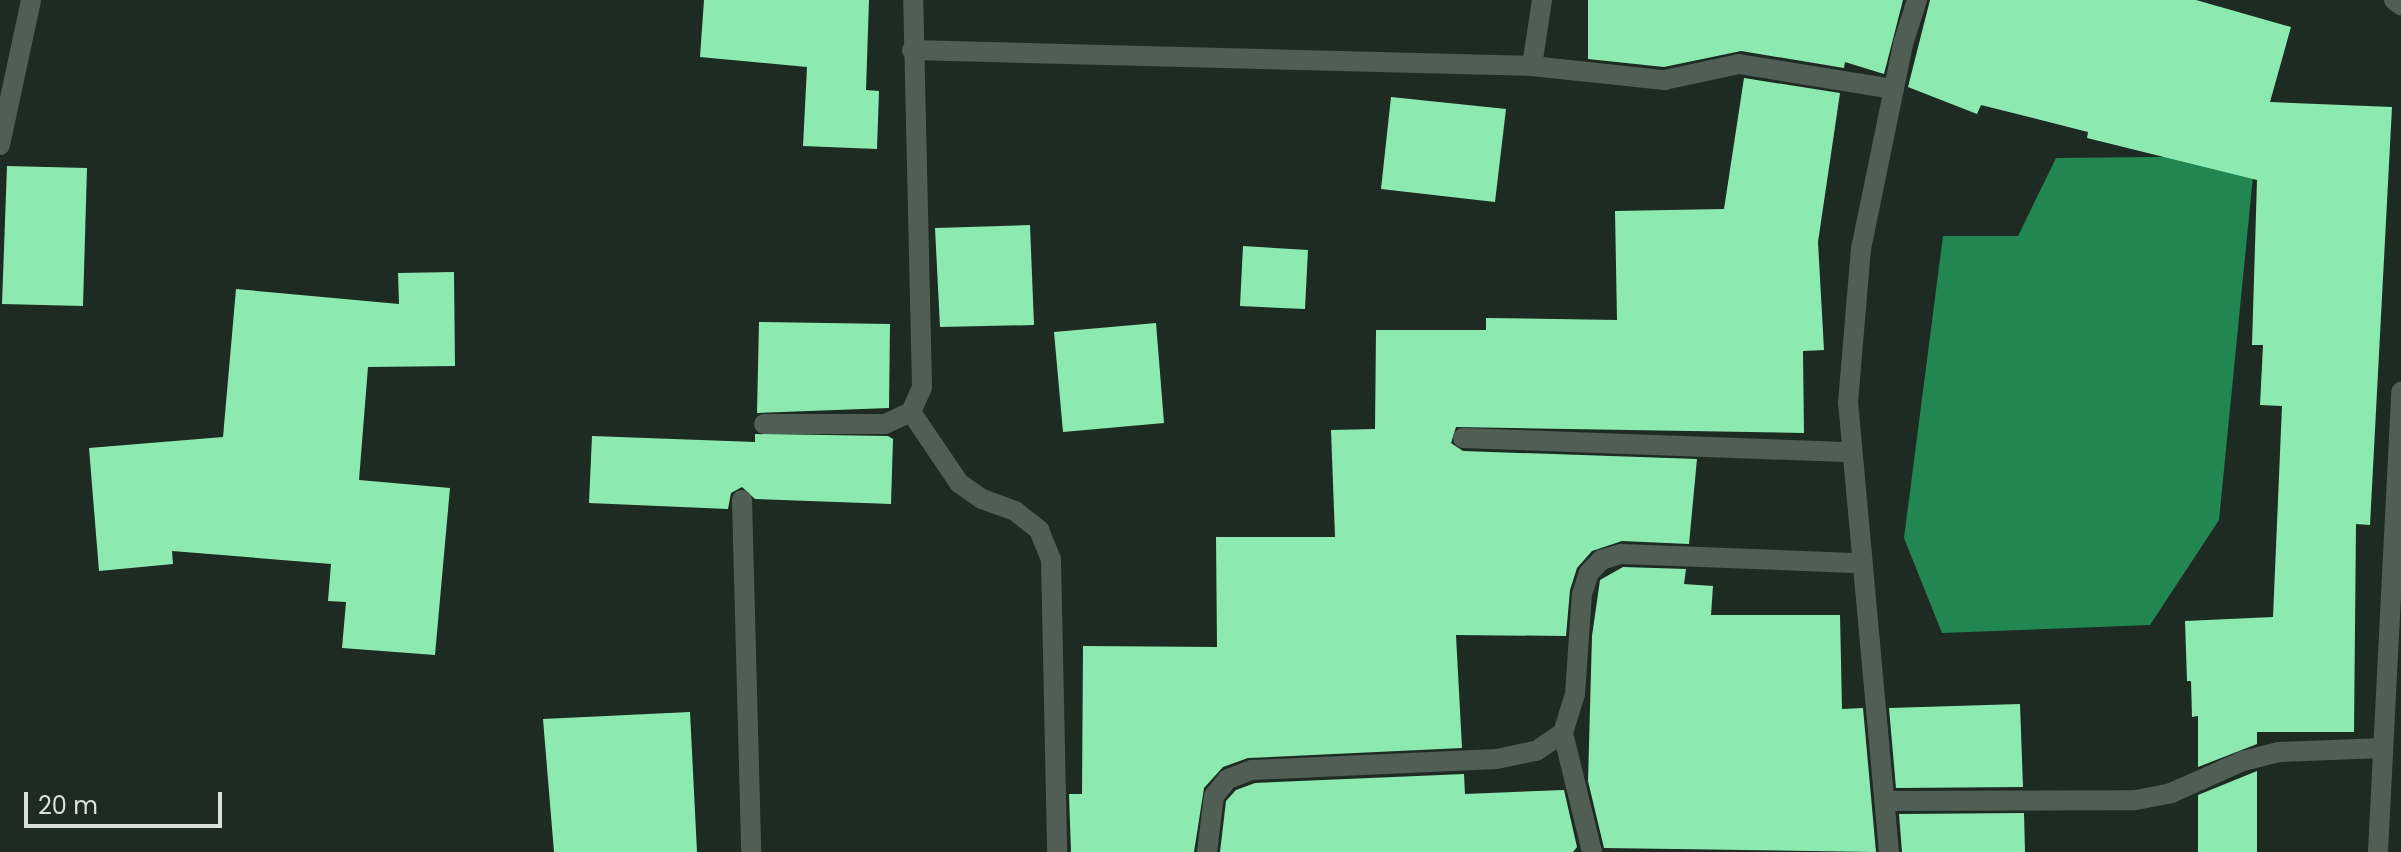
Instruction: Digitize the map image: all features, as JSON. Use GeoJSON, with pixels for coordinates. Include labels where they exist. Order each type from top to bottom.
{"type":"FeatureCollection","features":[{"type":"Feature","properties":{"kind":"street"},"geometry":{"type":"LineString","coordinates":[[0,145],[31,0]]}},
{"type":"Feature","properties":{"kind":"street"},"geometry":{"type":"LineString","coordinates":[[764,424],[885,424],[911,412],[922,387],[913,0]]}},
{"type":"Feature","properties":{"kind":"street"},"geometry":{"type":"LineString","coordinates":[[1532,66],[1542,0]]}},
{"type":"Feature","properties":{"kind":"street"},"geometry":{"type":"LineString","coordinates":[[1889,852],[1888,801],[1859,563],[1848,403],[1861,249],[1894,89],[1917,0]]}},
{"type":"Feature","properties":{"kind":"street"},"geometry":{"type":"LineString","coordinates":[[2394,0],[2401,5]]}},
{"type":"Feature","properties":{"kind":"street"},"geometry":{"type":"LineString","coordinates":[[912,50],[1532,66],[1664,80],[1739,64],[1894,89]]}},
{"type":"Feature","properties":{"kind":"street"},"geometry":{"type":"LineString","coordinates":[[2378,852],[2383,748],[2395,656],[2401,392]]}},
{"type":"Feature","properties":{"kind":"street"},"geometry":{"type":"LineString","coordinates":[[911,412],[959,483],[982,499],[1015,511],[1039,530],[1051,559],[1057,852]]}},
{"type":"Feature","properties":{"kind":"street"},"geometry":{"type":"LineString","coordinates":[[1463,438],[1851,452]]}},
{"type":"Feature","properties":{"kind":"street"},"geometry":{"type":"LineString","coordinates":[[742,500],[751,852]]}},
{"type":"Feature","properties":{"kind":"street"},"geometry":{"type":"LineString","coordinates":[[1592,852],[1563,733],[1575,694],[1582,594],[1589,573],[1601,560],[1621,554],[1859,563]]}},
{"type":"Feature","properties":{"kind":"street"},"geometry":{"type":"LineString","coordinates":[[1207,852],[1214,796],[1228,779],[1252,770],[1497,759],[1536,751],[1563,733]]}},
{"type":"Feature","properties":{"kind":"street"},"geometry":{"type":"LineString","coordinates":[[1888,801],[2136,800],[2171,793],[2243,761],[2279,752],[2383,748]]}},
{"type":"Feature","properties":{"kind":"shaded area"},"geometry":{"type":"Polygon","coordinates":[[[2255,156],[2219,520],[2150,625],[1942,633],[1904,538],[1943,236],[2018,236],[2056,158],[2255,156]]]}},
{"type":"Feature","properties":{"kind":"building"},"geometry":{"type":"Polygon","coordinates":[[[704,0],[869,0],[866,90],[879,91],[877,149],[803,146],[807,67],[700,57],[704,0]]]}},
{"type":"Feature","properties":{"kind":"building"},"geometry":{"type":"Polygon","coordinates":[[[1588,0],[1903,0],[1884,74],[1845,62],[1844,68],[1741,51],[1664,67],[1588,59],[1588,0]]]}},
{"type":"Feature","properties":{"kind":"building"},"geometry":{"type":"Polygon","coordinates":[[[1930,0],[2196,0],[2291,27],[2270,102],[2392,107],[2370,525],[2356,524],[2354,732],[2257,732],[2257,744],[2198,767],[2198,716],[2192,717],[2191,681],[2187,681],[2185,621],[2273,617],[2282,406],[2260,405],[2263,345],[2252,345],[2257,180],[2087,138],[2088,132],[1981,105],[1977,114],[1908,87],[1930,0]]]}},
{"type":"Feature","properties":{"kind":"building"},"geometry":{"type":"Polygon","coordinates":[[[1744,78],[1840,93],[1818,242],[1824,350],[1803,351],[1804,433],[1456,427],[1451,443],[1463,451],[1697,459],[1689,544],[1622,541],[1592,551],[1577,568],[1570,590],[1566,636],[1456,635],[1462,748],[1248,758],[1223,767],[1204,788],[1194,852],[1071,852],[1069,794],[1082,794],[1083,646],[1217,647],[1216,537],[1335,537],[1331,430],[1375,429],[1376,330],[1486,330],[1486,318],[1617,320],[1615,211],[1724,209],[1744,78]]]}},
{"type":"Feature","properties":{"kind":"building"},"geometry":{"type":"Polygon","coordinates":[[[1391,97],[1506,109],[1495,202],[1381,189],[1391,97]]]}},
{"type":"Feature","properties":{"kind":"building"},"geometry":{"type":"Polygon","coordinates":[[[7,166],[87,168],[83,306],[2,304],[7,166]]]}},
{"type":"Feature","properties":{"kind":"building"},"geometry":{"type":"Polygon","coordinates":[[[1030,225],[1034,325],[940,327],[935,228],[1030,225]]]}},
{"type":"Feature","properties":{"kind":"building"},"geometry":{"type":"Polygon","coordinates":[[[1243,246],[1308,250],[1305,309],[1240,306],[1243,246]]]}},
{"type":"Feature","properties":{"kind":"building"},"geometry":{"type":"Polygon","coordinates":[[[454,272],[455,366],[368,367],[359,480],[450,488],[435,655],[342,648],[346,602],[328,601],[331,564],[172,551],[173,564],[99,571],[89,448],[223,437],[236,289],[399,304],[398,273],[454,272]]]}},
{"type":"Feature","properties":{"kind":"building"},"geometry":{"type":"Polygon","coordinates":[[[759,322],[890,324],[889,408],[757,413],[759,322]]]}},
{"type":"Feature","properties":{"kind":"building"},"geometry":{"type":"Polygon","coordinates":[[[1156,323],[1164,423],[1063,432],[1054,332],[1156,323]]]}},
{"type":"Feature","properties":{"kind":"building"},"geometry":{"type":"Polygon","coordinates":[[[755,434],[888,436],[893,439],[891,504],[755,499],[742,487],[731,493],[728,509],[589,503],[592,436],[755,442],[755,434]]]}},
{"type":"Feature","properties":{"kind":"building"},"geometry":{"type":"Polygon","coordinates":[[[1623,567],[1686,569],[1684,584],[1713,586],[1711,615],[1840,615],[1842,709],[1863,708],[1876,852],[1604,848],[1588,781],[1592,636],[1600,580],[1623,567]]]}},
{"type":"Feature","properties":{"kind":"building"},"geometry":{"type":"Polygon","coordinates":[[[2020,704],[2023,787],[1896,788],[1889,708],[2020,704]]]}},
{"type":"Feature","properties":{"kind":"building"},"geometry":{"type":"Polygon","coordinates":[[[690,712],[697,852],[554,852],[543,719],[690,712]]]}},
{"type":"Feature","properties":{"kind":"building"},"geometry":{"type":"Polygon","coordinates":[[[2257,771],[2257,852],[2198,852],[2198,795],[2257,771]]]}},
{"type":"Feature","properties":{"kind":"building"},"geometry":{"type":"Polygon","coordinates":[[[1464,774],[1465,794],[1564,790],[1577,847],[1573,852],[1220,852],[1226,801],[1236,790],[1255,783],[1464,774]]]}},
{"type":"Feature","properties":{"kind":"building"},"geometry":{"type":"Polygon","coordinates":[[[2024,813],[2025,852],[1902,852],[1899,814],[2024,813]]]}}]}
